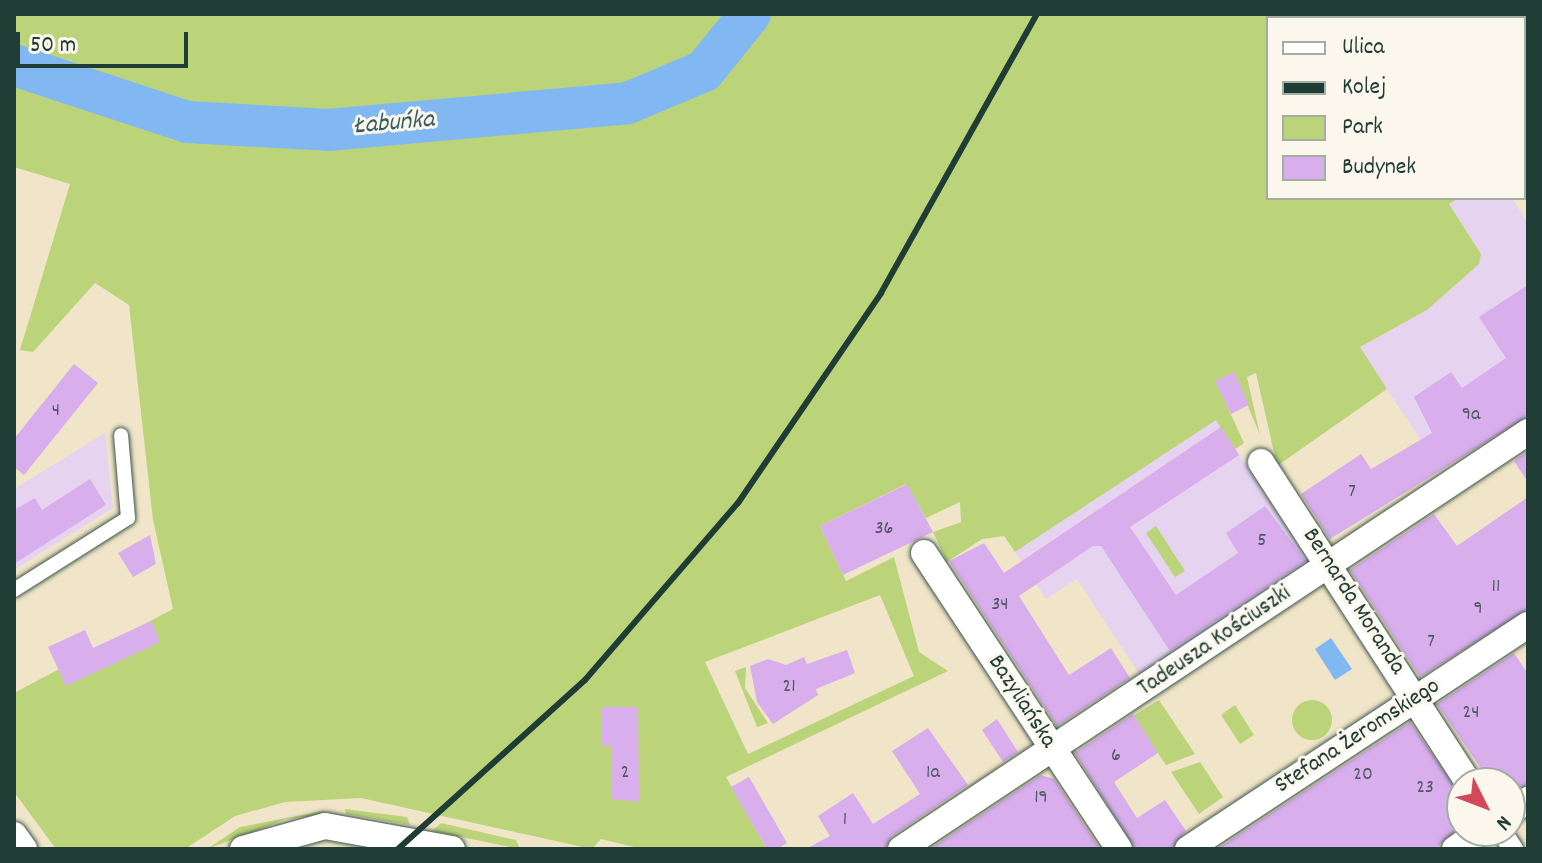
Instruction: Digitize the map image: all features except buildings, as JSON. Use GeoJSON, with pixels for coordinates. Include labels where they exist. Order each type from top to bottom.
{"type":"FeatureCollection","features":[{"type":"Feature","properties":{"kind":"street","name":"Tadeusza Kościuszki"},"geometry":{"type":"LineString","coordinates":[[901,849],[1053,752],[1528,432]]}},
{"type":"Feature","properties":{"kind":"street","name":"Bernarda Moranda"},"geometry":{"type":"LineString","coordinates":[[1261,462],[1459,767]]}},
{"type":"Feature","properties":{"kind":"street","name":"Bazyliańska"},"geometry":{"type":"LineString","coordinates":[[924,553],[1119,849]]}},
{"type":"Feature","properties":{"kind":"street","name":"Stefana Żeromskiego"},"geometry":{"type":"LineString","coordinates":[[1188,849],[1528,625]]}},
{"type":"Feature","properties":{"kind":"street"},"geometry":{"type":"LineString","coordinates":[[243,849],[325,826],[452,849]]}},
{"type":"Feature","properties":{"kind":"street"},"geometry":{"type":"LineString","coordinates":[[14,835],[24,849]]}},
{"type":"Feature","properties":{"kind":"lane"},"geometry":{"type":"LineString","coordinates":[[14,590],[128,518],[121,435]]}},
{"type":"Feature","properties":{"kind":"shaded area"},"geometry":{"type":"Polygon","coordinates":[[[1456,200],[1513,200],[1528,224],[1528,410],[1439,467],[1359,348],[1427,310],[1479,264],[1481,254],[1449,204],[1456,200]]]}},
{"type":"Feature","properties":{"kind":"shaded area"},"geometry":{"type":"Polygon","coordinates":[[[1216,419],[1311,565],[1141,677],[1077,579],[1046,599],[1015,552],[1216,419]]]}},
{"type":"Feature","properties":{"kind":"shaded area"},"geometry":{"type":"Polygon","coordinates":[[[105,433],[113,508],[14,570],[14,489],[105,433]]]}},
{"type":"Feature","properties":{"kind":"green space"},"geometry":{"type":"Polygon","coordinates":[[[14,14],[1528,14],[1528,159],[1526,16],[1266,16],[1266,200],[1456,200],[1449,204],[1481,254],[1479,264],[1427,310],[1360,347],[1387,389],[1277,466],[1256,373],[1247,377],[1260,435],[1234,373],[1216,382],[1244,443],[1235,449],[1216,420],[1015,552],[1004,536],[982,539],[947,562],[933,532],[961,522],[960,502],[926,518],[906,484],[820,526],[846,581],[894,557],[919,652],[948,671],[726,777],[767,849],[642,849],[601,839],[592,849],[361,798],[285,802],[235,816],[185,849],[56,849],[14,792],[14,693],[173,609],[153,520],[129,305],[95,283],[33,352],[20,350],[70,184],[14,167],[14,14]],[[880,595],[705,662],[748,754],[914,676],[880,595]]]}},
{"type":"Feature","properties":{"kind":"green space"},"geometry":{"type":"Polygon","coordinates":[[[1156,526],[1185,571],[1175,577],[1146,533],[1156,526]]]}},
{"type":"Feature","properties":{"kind":"green space"},"geometry":{"type":"Polygon","coordinates":[[[746,667],[745,688],[768,723],[757,727],[735,671],[746,667]]]}},
{"type":"Feature","properties":{"kind":"green space"},"geometry":{"type":"Polygon","coordinates":[[[1159,700],[1195,754],[1166,765],[1133,716],[1159,700]]]}},
{"type":"Feature","properties":{"kind":"green space"},"geometry":{"type":"Polygon","coordinates":[[[1312,700],[1326,706],[1332,720],[1326,734],[1312,740],[1298,734],[1292,720],[1298,706],[1312,700]]]}},
{"type":"Feature","properties":{"kind":"green space"},"geometry":{"type":"Polygon","coordinates":[[[1235,705],[1254,735],[1240,744],[1221,715],[1235,705]]]}},
{"type":"Feature","properties":{"kind":"green space"},"geometry":{"type":"Polygon","coordinates":[[[1200,762],[1223,797],[1199,814],[1171,772],[1200,762]]]}},
{"type":"Feature","properties":{"kind":"green space"},"geometry":{"type":"Polygon","coordinates":[[[345,809],[407,817],[410,825],[346,814],[345,809]]]}},
{"type":"Feature","properties":{"kind":"green space"},"geometry":{"type":"Polygon","coordinates":[[[323,811],[324,815],[286,819],[207,849],[240,827],[323,811]]]}},
{"type":"Feature","properties":{"kind":"green space"},"geometry":{"type":"Polygon","coordinates":[[[441,823],[516,840],[520,849],[432,831],[441,823]]]}},
{"type":"Feature","properties":{"kind":"water"},"geometry":{"type":"Polygon","coordinates":[[[1331,638],[1352,669],[1335,680],[1315,649],[1331,638]]]}},
{"type":"Feature","properties":{"kind":"waterway","name":"Łabuńka"},"geometry":{"type":"LineString","coordinates":[[14,65],[187,122],[328,130],[628,103],[704,71],[750,14]]}},
{"type":"Feature","properties":{"kind":"railway"},"geometry":{"type":"LineString","coordinates":[[398,849],[585,680],[738,503],[881,293],[1037,14]]}}]}
